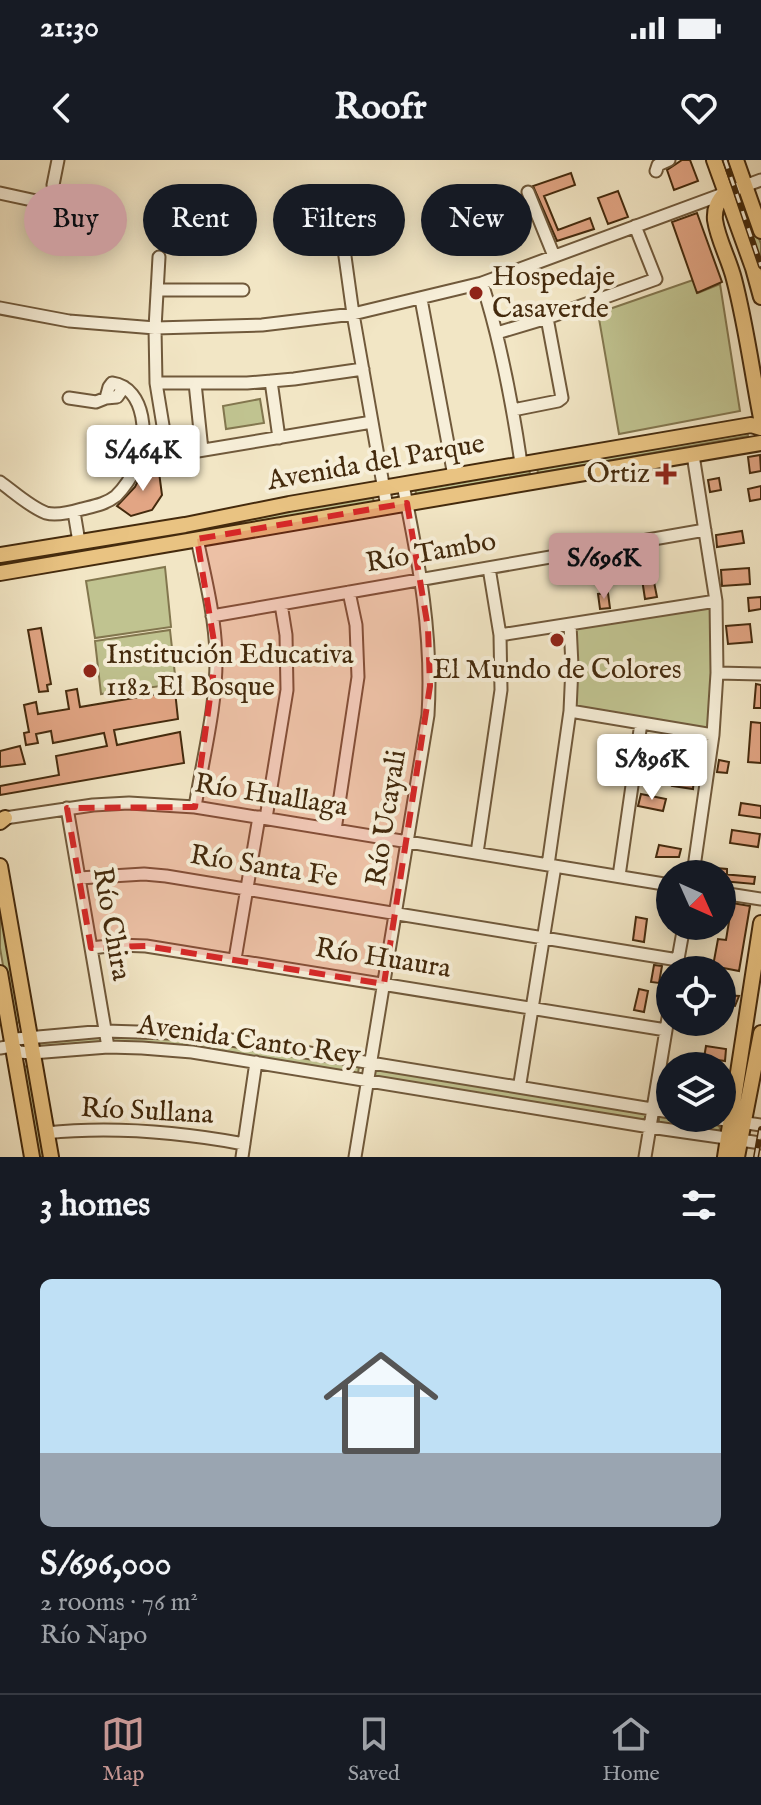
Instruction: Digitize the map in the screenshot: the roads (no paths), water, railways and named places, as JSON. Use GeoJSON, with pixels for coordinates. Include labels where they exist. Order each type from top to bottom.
{"type":"FeatureCollection","features":[{"type":"Feature","properties":{"kind":"main road"},"geometry":{"type":"LineString","coordinates":[[714,160],[761,297]]}},
{"type":"Feature","properties":{"kind":"main road"},"geometry":{"type":"LineString","coordinates":[[742,164],[745,186],[761,231]]}},
{"type":"Feature","properties":{"kind":"main road"},"geometry":{"type":"LineString","coordinates":[[745,186],[761,195]]}},
{"type":"Feature","properties":{"kind":"main road"},"geometry":{"type":"LineString","coordinates":[[726,192],[715,210],[715,221],[734,277],[746,327],[757,424]]}},
{"type":"Feature","properties":{"kind":"main road","name":"Avenida del Parque"},"geometry":{"type":"LineString","coordinates":[[0,555],[757,424]]}},
{"type":"Feature","properties":{"kind":"main road","name":"Avenida del Parque"},"geometry":{"type":"LineString","coordinates":[[0,573],[756,444]]}},
{"type":"Feature","properties":{"kind":"main road"},"geometry":{"type":"LineString","coordinates":[[48,547],[50,564]]}},
{"type":"Feature","properties":{"kind":"main road"},"geometry":{"type":"LineString","coordinates":[[0,866],[51,1157]]}},
{"type":"Feature","properties":{"kind":"main road"},"geometry":{"type":"LineString","coordinates":[[725,1157],[734,1140],[737,1121],[761,923]]}},
{"type":"Feature","properties":{"kind":"main road"},"geometry":{"type":"LineString","coordinates":[[0,973],[6,1047],[32,1157]]}},
{"type":"Feature","properties":{"kind":"main road"},"geometry":{"type":"LineString","coordinates":[[737,1121],[761,1033]]}},
{"type":"Feature","properties":{"kind":"main road"},"geometry":{"type":"LineString","coordinates":[[734,1140],[737,1157]]}},
{"type":"Feature","properties":{"kind":"street"},"geometry":{"type":"LineString","coordinates":[[53,184],[58,160]]}},
{"type":"Feature","properties":{"kind":"street"},"geometry":{"type":"LineString","coordinates":[[656,171],[658,165],[669,160]]}},
{"type":"Feature","properties":{"kind":"street"},"geometry":{"type":"LineString","coordinates":[[0,308],[69,321],[155,328],[262,325],[353,314],[482,283],[761,180]]}},
{"type":"Feature","properties":{"kind":"street"},"geometry":{"type":"LineString","coordinates":[[0,193],[24,198]]}},
{"type":"Feature","properties":{"kind":"street"},"geometry":{"type":"LineString","coordinates":[[532,202],[554,256]]}},
{"type":"Feature","properties":{"kind":"street"},"geometry":{"type":"LineString","coordinates":[[497,333],[656,279],[635,226]]}},
{"type":"Feature","properties":{"kind":"street"},"geometry":{"type":"LineString","coordinates":[[345,256],[387,507]]}},
{"type":"Feature","properties":{"kind":"street"},"geometry":{"type":"LineString","coordinates":[[159,257],[156,383],[168,456],[372,422]]}},
{"type":"Feature","properties":{"kind":"street"},"geometry":{"type":"LineString","coordinates":[[482,283],[497,333],[521,463]]}},
{"type":"Feature","properties":{"kind":"street"},"geometry":{"type":"LineString","coordinates":[[157,290],[243,290]]}},
{"type":"Feature","properties":{"kind":"street"},"geometry":{"type":"LineString","coordinates":[[421,299],[454,476]]}},
{"type":"Feature","properties":{"kind":"street"},"geometry":{"type":"LineString","coordinates":[[513,410],[562,398],[547,318]]}},
{"type":"Feature","properties":{"kind":"street"},"geometry":{"type":"LineString","coordinates":[[156,383],[271,381],[363,369]]}},
{"type":"Feature","properties":{"kind":"street"},"geometry":{"type":"LineString","coordinates":[[271,381],[279,438]]}},
{"type":"Feature","properties":{"kind":"street"},"geometry":{"type":"LineString","coordinates":[[195,383],[202,450]]}},
{"type":"Feature","properties":{"kind":"street"},"geometry":{"type":"LineString","coordinates":[[0,482],[44,512],[53,514],[74,512],[105,503],[116,496],[136,467],[142,450],[143,428],[135,399],[124,387],[117,397],[96,402],[69,398]]}},
{"type":"Feature","properties":{"kind":"street"},"geometry":{"type":"LineString","coordinates":[[756,444],[757,424]]}},
{"type":"Feature","properties":{"kind":"street"},"geometry":{"type":"LineString","coordinates":[[693,455],[716,601],[717,673],[713,735],[695,860]]}},
{"type":"Feature","properties":{"kind":"street","name":"Río Ucayali"},"geometry":{"type":"LineString","coordinates":[[355,1157],[428,715],[430,656],[421,579],[403,485]]}},
{"type":"Feature","properties":{"kind":"street"},"geometry":{"type":"LineString","coordinates":[[74,512],[79,542]]}},
{"type":"Feature","properties":{"kind":"street","name":"Río Tambo"},"geometry":{"type":"LineString","coordinates":[[212,616],[705,530]]}},
{"type":"Feature","properties":{"kind":"street"},"geometry":{"type":"LineString","coordinates":[[195,807],[215,683],[216,654],[197,539]]}},
{"type":"Feature","properties":{"kind":"street"},"geometry":{"type":"LineString","coordinates":[[477,853],[502,667],[489,568]]}},
{"type":"Feature","properties":{"kind":"street"},"geometry":{"type":"LineString","coordinates":[[335,830],[358,677],[356,625],[349,592]]}},
{"type":"Feature","properties":{"kind":"street"},"geometry":{"type":"LineString","coordinates":[[500,635],[716,601]]}},
{"type":"Feature","properties":{"kind":"street"},"geometry":{"type":"LineString","coordinates":[[235,959],[287,690],[286,635],[281,604]]}},
{"type":"Feature","properties":{"kind":"street"},"geometry":{"type":"LineString","coordinates":[[520,1083],[570,711],[570,624]]}},
{"type":"Feature","properties":{"kind":"street"},"geometry":{"type":"LineString","coordinates":[[717,673],[761,674]]}},
{"type":"Feature","properties":{"kind":"street"},"geometry":{"type":"LineString","coordinates":[[570,711],[713,735]]}},
{"type":"Feature","properties":{"kind":"street"},"geometry":{"type":"LineString","coordinates":[[619,876],[641,723]]}},
{"type":"Feature","properties":{"kind":"street","name":"Río Huallaga"},"geometry":{"type":"LineString","coordinates":[[2,819],[93,805],[129,803],[195,807],[656,883]]}},
{"type":"Feature","properties":{"kind":"street","name":"Río Chira"},"geometry":{"type":"LineString","coordinates":[[67,808],[108,1047]]}},
{"type":"Feature","properties":{"kind":"street","name":"Río Santa Fe"},"geometry":{"type":"LineString","coordinates":[[79,878],[144,874],[247,888],[542,937],[656,961]]}},
{"type":"Feature","properties":{"kind":"street"},"geometry":{"type":"LineString","coordinates":[[736,895],[761,899]]}},
{"type":"Feature","properties":{"kind":"street","name":"Río Huaura"},"geometry":{"type":"LineString","coordinates":[[91,948],[146,946],[656,1028]]}},
{"type":"Feature","properties":{"kind":"street","name":"Avenida Canto Rey"},"geometry":{"type":"LineString","coordinates":[[6,1047],[16,1039],[105,1031],[213,1037],[656,1110]]}},
{"type":"Feature","properties":{"kind":"street"},"geometry":{"type":"LineString","coordinates":[[645,1157],[665,1036]]}},
{"type":"Feature","properties":{"kind":"street","name":"Avenida Canto Rey"},"geometry":{"type":"LineString","coordinates":[[6,1047],[32,1053],[108,1047],[172,1050],[761,1143]]}},
{"type":"Feature","properties":{"kind":"street"},"geometry":{"type":"LineString","coordinates":[[242,1157],[256,1062]]}},
{"type":"Feature","properties":{"kind":"street"},"geometry":{"type":"LineString","coordinates":[[737,1121],[761,1125]]}},
{"type":"Feature","properties":{"kind":"street","name":"Río Sullana"},"geometry":{"type":"LineString","coordinates":[[46,1133],[169,1132],[244,1144]]}},
{"type":"Feature","properties":{"kind":"railway"},"geometry":{"type":"LineString","coordinates":[[725,160],[761,266]]}},
{"type":"Feature","properties":{"kind":"railway"},"geometry":{"type":"LineString","coordinates":[[756,1157],[761,1129]]}},
{"type":"Feature","properties":{"kind":"place","name":"Hospedaje Casaverde"},"geometry":{"type":"Point","coordinates":[476,293]}},
{"type":"Feature","properties":{"kind":"place","name":"Ortiz"},"geometry":{"type":"Point","coordinates":[666,474]}},
{"type":"Feature","properties":{"kind":"place","name":"El Mundo de Colores"},"geometry":{"type":"Point","coordinates":[557,640]}},
{"type":"Feature","properties":{"kind":"place","name":"Institución Educativa 1182 El Bosque"},"geometry":{"type":"Point","coordinates":[90,671]}}]}
